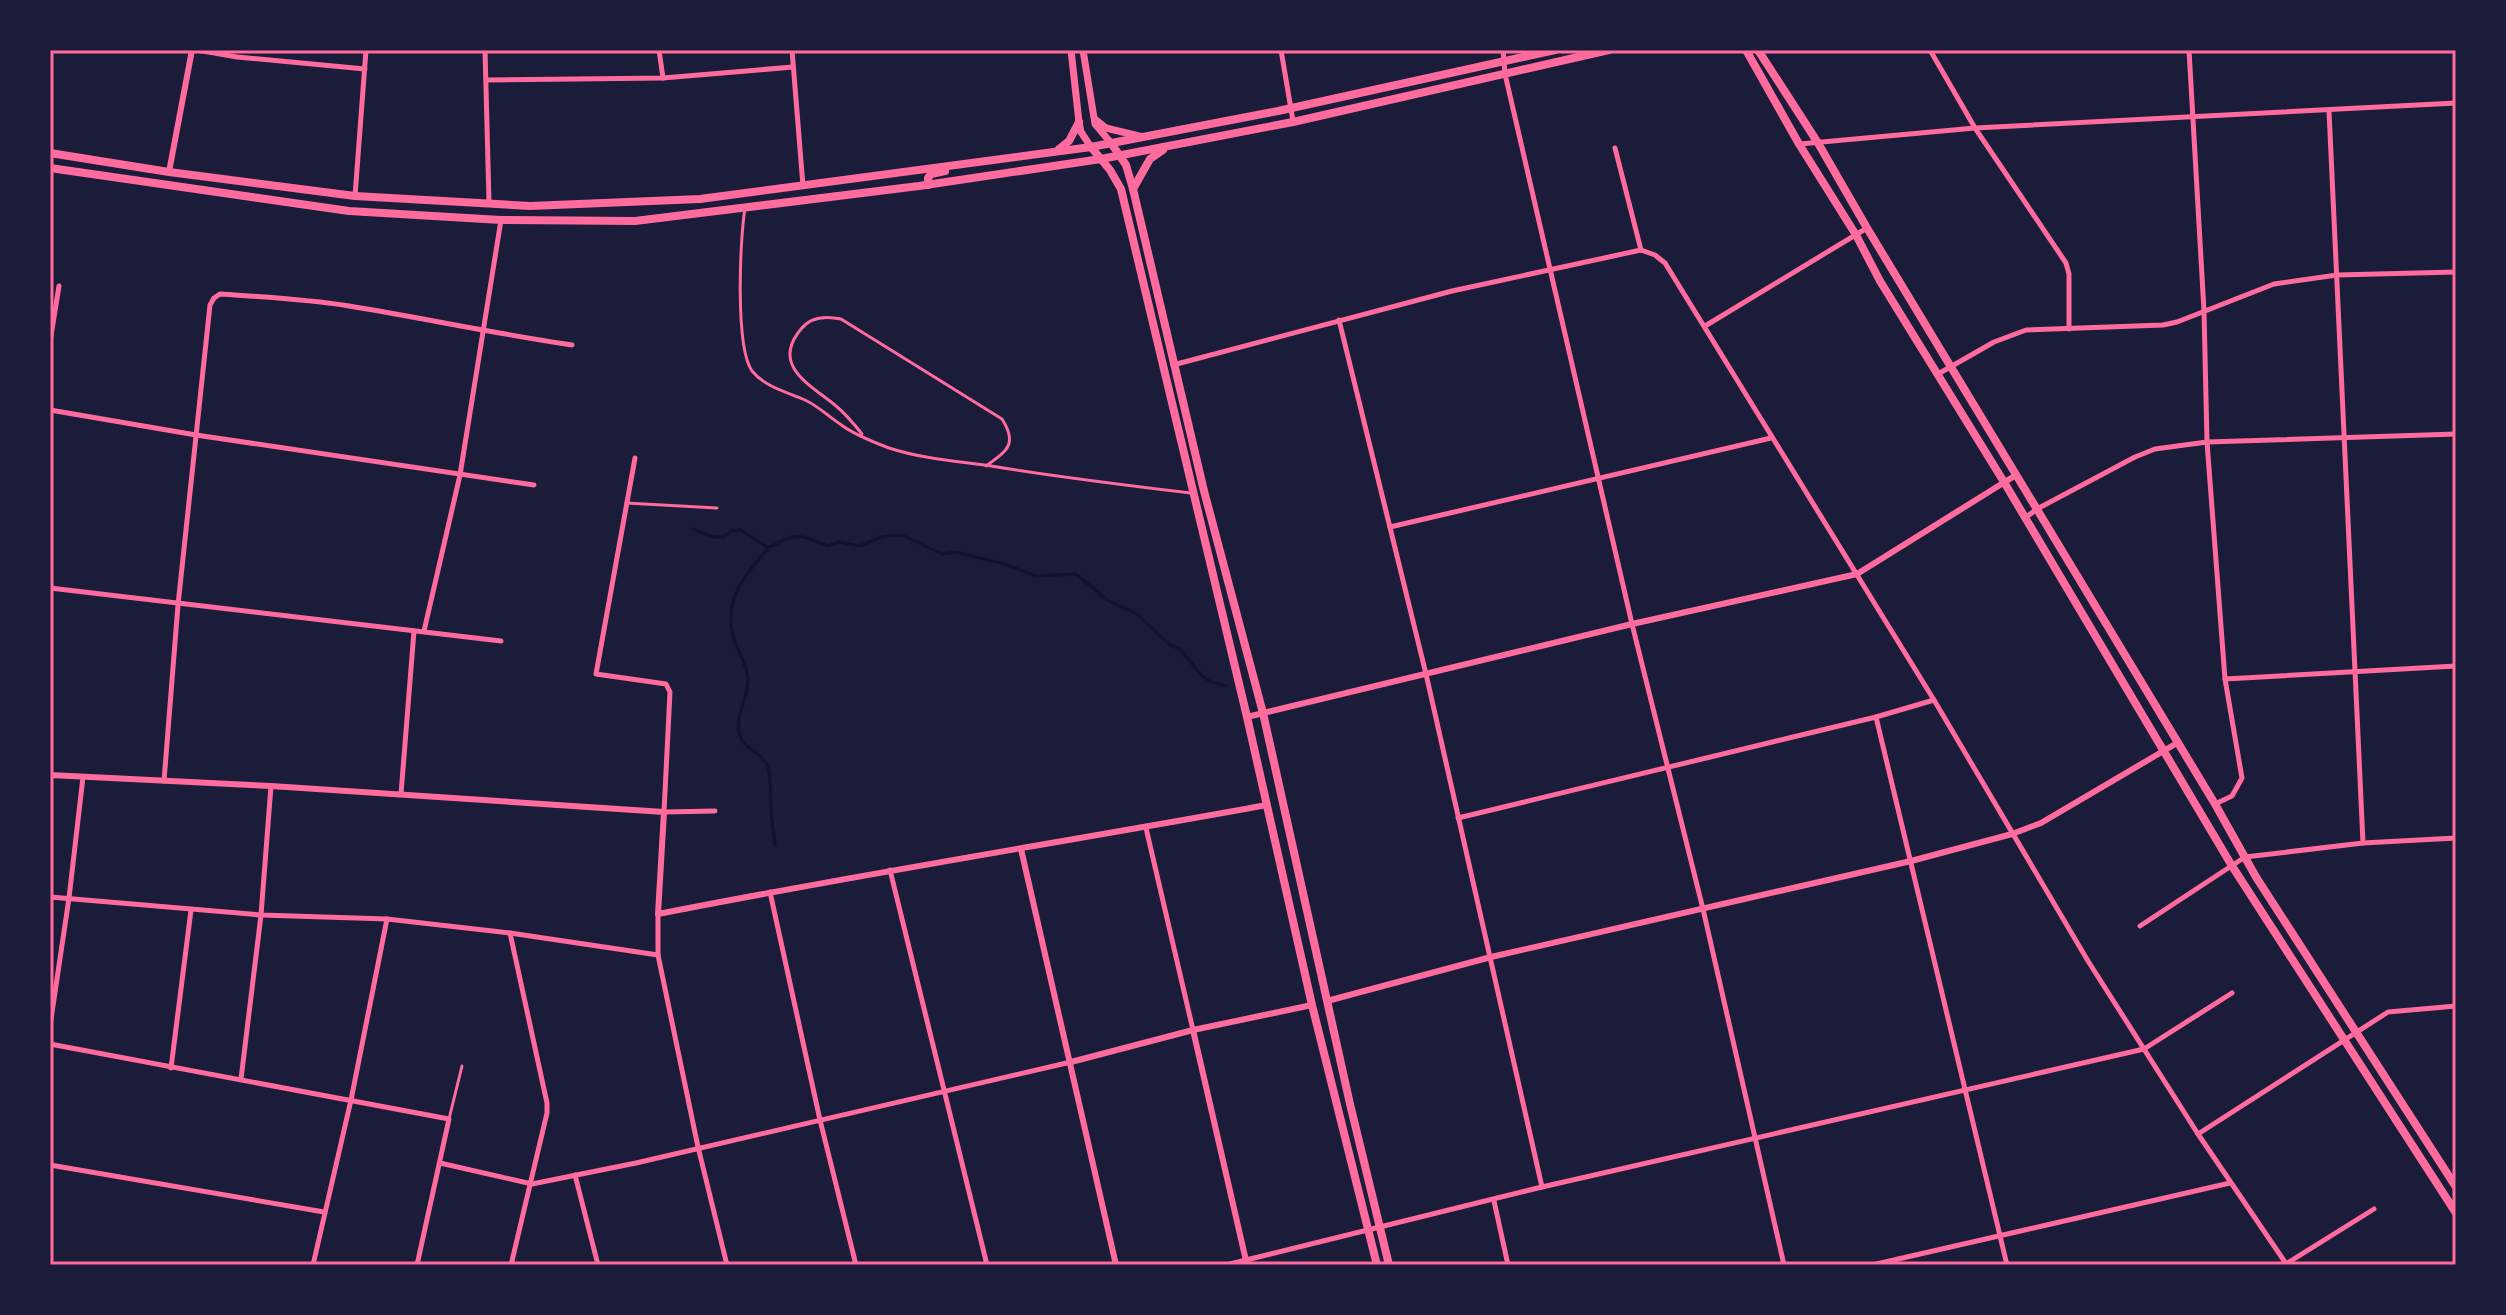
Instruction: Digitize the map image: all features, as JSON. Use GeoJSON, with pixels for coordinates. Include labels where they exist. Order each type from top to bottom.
{"type":"FeatureCollection","features":[{"type":"Feature","properties":{"kind":"main road"},"geometry":{"type":"LineString","coordinates":[[1071,50],[1081,132],[1118,183],[1247,717],[1312,1005],[1377,1265]]}},
{"type":"Feature","properties":{"kind":"main road"},"geometry":{"type":"LineString","coordinates":[[1083,50],[1092,115],[1099,132],[1126,165],[1133,189],[1173,365],[1263,713],[1389,1265]]}},
{"type":"Feature","properties":{"kind":"main road"},"geometry":{"type":"LineString","coordinates":[[50,153],[355,196],[530,206],[700,199],[1091,147],[1291,108],[1555,50]]}},
{"type":"Feature","properties":{"kind":"main road"},"geometry":{"type":"LineString","coordinates":[[50,168],[349,211],[501,220],[635,221],[928,185],[1101,159],[1293,122],[1609,50]]}},
{"type":"Feature","properties":{"kind":"main road"},"geometry":{"type":"LineString","coordinates":[[1746,50],[1880,281],[2004,482],[2232,866],[2456,1213]]}},
{"type":"Feature","properties":{"kind":"main road"},"geometry":{"type":"LineString","coordinates":[[1758,50],[1818,143],[2245,857],[2456,1187]]}},
{"type":"Feature","properties":{"kind":"main road"},"geometry":{"type":"LineString","coordinates":[[1092,115],[1106,128],[1143,137]]}},
{"type":"Feature","properties":{"kind":"main road"},"geometry":{"type":"LineString","coordinates":[[1059,150],[1069,141],[1079,122]]}},
{"type":"Feature","properties":{"kind":"main road"},"geometry":{"type":"LineString","coordinates":[[1133,189],[1150,159],[1176,144]]}},
{"type":"Feature","properties":{"kind":"main road"},"geometry":{"type":"LineString","coordinates":[[928,185],[931,174],[985,165],[1000,158]]}},
{"type":"Feature","properties":{"kind":"main road"},"geometry":{"type":"LineString","coordinates":[[1081,162],[1095,165],[1118,183]]}},
{"type":"Feature","properties":{"kind":"main road"},"geometry":{"type":"LineString","coordinates":[[746,207],[767,196],[855,179]]}},
{"type":"Feature","properties":{"kind":"street"},"geometry":{"type":"LineString","coordinates":[[169,172],[194,50],[365,69]]}},
{"type":"Feature","properties":{"kind":"street"},"geometry":{"type":"LineString","coordinates":[[355,196],[366,50]]}},
{"type":"Feature","properties":{"kind":"street"},"geometry":{"type":"LineString","coordinates":[[485,50],[489,202]]}},
{"type":"Feature","properties":{"kind":"street"},"geometry":{"type":"LineString","coordinates":[[659,50],[663,78]]}},
{"type":"Feature","properties":{"kind":"street"},"geometry":{"type":"LineString","coordinates":[[792,50],[803,187]]}},
{"type":"Feature","properties":{"kind":"street"},"geometry":{"type":"LineString","coordinates":[[1281,50],[1293,122]]}},
{"type":"Feature","properties":{"kind":"street"},"geometry":{"type":"LineString","coordinates":[[1503,50],[1505,74],[1632,624],[1703,909],[1784,1265]]}},
{"type":"Feature","properties":{"kind":"street"},"geometry":{"type":"LineString","coordinates":[[1930,50],[1975,128],[2066,263],[2069,274],[2069,329]]}},
{"type":"Feature","properties":{"kind":"street"},"geometry":{"type":"LineString","coordinates":[[2189,50],[2204,311],[2207,442],[2225,679],[2242,778],[2232,796],[2215,804]]}},
{"type":"Feature","properties":{"kind":"street"},"geometry":{"type":"LineString","coordinates":[[486,80],[663,78],[793,67]]}},
{"type":"Feature","properties":{"kind":"street"},"geometry":{"type":"LineString","coordinates":[[1799,144],[1975,128],[2456,103]]}},
{"type":"Feature","properties":{"kind":"street"},"geometry":{"type":"LineString","coordinates":[[2329,111],[2363,843]]}},
{"type":"Feature","properties":{"kind":"street"},"geometry":{"type":"LineString","coordinates":[[1615,148],[1641,250]]}},
{"type":"Feature","properties":{"kind":"street"},"geometry":{"type":"LineString","coordinates":[[424,631],[460,475],[501,220]]}},
{"type":"Feature","properties":{"kind":"street"},"geometry":{"type":"LineString","coordinates":[[1705,326],[1867,228]]}},
{"type":"Feature","properties":{"kind":"street"},"geometry":{"type":"LineString","coordinates":[[1173,365],[1339,320],[1552,268],[1641,250],[1655,255],[1665,263],[1705,326],[1934,700],[2088,961],[2230,1183],[2287,1265],[2374,1209]]}},
{"type":"Feature","properties":{"kind":"street"},"geometry":{"type":"LineString","coordinates":[[1938,374],[2010,335],[2026,330],[2163,325],[2274,284],[2337,275],[2456,272]]}},
{"type":"Feature","properties":{"kind":"street"},"geometry":{"type":"LineString","coordinates":[[50,342],[52,313],[59,286]]}},
{"type":"Feature","properties":{"kind":"street"},"geometry":{"type":"LineString","coordinates":[[164,781],[178,605],[210,305],[214,298],[220,294],[295,299],[572,345]]}},
{"type":"Feature","properties":{"kind":"street"},"geometry":{"type":"LineString","coordinates":[[1339,320],[1426,674],[1542,1187]]}},
{"type":"Feature","properties":{"kind":"street"},"geometry":{"type":"LineString","coordinates":[[50,410],[534,485]]}},
{"type":"Feature","properties":{"kind":"street"},"geometry":{"type":"LineString","coordinates":[[2025,518],[2146,452],[2207,442],[2456,434]]}},
{"type":"Feature","properties":{"kind":"street"},"geometry":{"type":"LineString","coordinates":[[1390,527],[1771,438]]}},
{"type":"Feature","properties":{"kind":"street"},"geometry":{"type":"LineString","coordinates":[[635,458],[596,674],[666,684],[670,692],[658,955],[698,1147],[727,1265]]}},
{"type":"Feature","properties":{"kind":"street"},"geometry":{"type":"LineString","coordinates":[[1247,717],[1632,624],[1857,574],[2016,475]]}},
{"type":"Feature","properties":{"kind":"street"},"geometry":{"type":"LineString","coordinates":[[50,588],[501,641]]}},
{"type":"Feature","properties":{"kind":"street"},"geometry":{"type":"LineString","coordinates":[[401,794],[414,631]]}},
{"type":"Feature","properties":{"kind":"street"},"geometry":{"type":"LineString","coordinates":[[2225,679],[2456,666]]}},
{"type":"Feature","properties":{"kind":"street"},"geometry":{"type":"LineString","coordinates":[[1458,818],[1876,717],[1934,700]]}},
{"type":"Feature","properties":{"kind":"street"},"geometry":{"type":"LineString","coordinates":[[1876,717],[2007,1265]]}},
{"type":"Feature","properties":{"kind":"street"},"geometry":{"type":"LineString","coordinates":[[440,1163],[532,1184],[946,1092],[1193,1030],[1312,1005],[1491,957],[1911,861],[2012,834],[2041,823],[2177,743]]}},
{"type":"Feature","properties":{"kind":"street"},"geometry":{"type":"LineString","coordinates":[[50,775],[664,812],[715,811]]}},
{"type":"Feature","properties":{"kind":"street"},"geometry":{"type":"LineString","coordinates":[[50,1026],[83,777]]}},
{"type":"Feature","properties":{"kind":"street"},"geometry":{"type":"LineString","coordinates":[[241,1079],[261,915],[271,786]]}},
{"type":"Feature","properties":{"kind":"street"},"geometry":{"type":"LineString","coordinates":[[658,914],[890,870],[1267,805]]}},
{"type":"Feature","properties":{"kind":"street"},"geometry":{"type":"LineString","coordinates":[[1146,828],[1246,1262]]}},
{"type":"Feature","properties":{"kind":"street"},"geometry":{"type":"LineString","coordinates":[[2140,926],[2245,857],[2363,843],[2456,838]]}},
{"type":"Feature","properties":{"kind":"street"},"geometry":{"type":"LineString","coordinates":[[1021,849],[1116,1265]]}},
{"type":"Feature","properties":{"kind":"street"},"geometry":{"type":"LineString","coordinates":[[890,870],[987,1265]]}},
{"type":"Feature","properties":{"kind":"street"},"geometry":{"type":"LineString","coordinates":[[770,892],[820,1120],[856,1265]]}},
{"type":"Feature","properties":{"kind":"street"},"geometry":{"type":"LineString","coordinates":[[50,897],[261,915],[387,919],[658,955]]}},
{"type":"Feature","properties":{"kind":"street"},"geometry":{"type":"LineString","coordinates":[[171,1068],[191,910]]}},
{"type":"Feature","properties":{"kind":"street"},"geometry":{"type":"LineString","coordinates":[[313,1265],[351,1100],[387,919]]}},
{"type":"Feature","properties":{"kind":"street"},"geometry":{"type":"LineString","coordinates":[[510,933],[547,1103],[532,1184],[511,1265]]}},
{"type":"Feature","properties":{"kind":"street"},"geometry":{"type":"LineString","coordinates":[[1226,1265],[1542,1187],[2144,1049],[2232,993]]}},
{"type":"Feature","properties":{"kind":"street"},"geometry":{"type":"LineString","coordinates":[[2198,1134],[2393,1010],[2456,1006]]}},
{"type":"Feature","properties":{"kind":"street"},"geometry":{"type":"LineString","coordinates":[[50,1044],[449,1119],[417,1265]]}},
{"type":"Feature","properties":{"kind":"street"},"geometry":{"type":"LineString","coordinates":[[50,1165],[324,1212]]}},
{"type":"Feature","properties":{"kind":"street"},"geometry":{"type":"LineString","coordinates":[[575,1175],[598,1265]]}},
{"type":"Feature","properties":{"kind":"street"},"geometry":{"type":"LineString","coordinates":[[1872,1265],[2230,1183]]}},
{"type":"Feature","properties":{"kind":"street"},"geometry":{"type":"LineString","coordinates":[[1494,1201],[1508,1265]]}},
{"type":"Feature","properties":{"kind":"lane"},"geometry":{"type":"LineString","coordinates":[[746,207],[740,324],[742,343],[751,370],[762,380],[804,400],[842,426],[886,447],[921,457],[1067,479],[1194,493]]}},
{"type":"Feature","properties":{"kind":"lane"},"geometry":{"type":"LineString","coordinates":[[863,436],[848,416],[794,371],[789,359],[793,343],[809,321],[821,317],[841,319],[1002,419],[1010,432],[1008,448],[986,466]]}},
{"type":"Feature","properties":{"kind":"lane"},"geometry":{"type":"LineString","coordinates":[[626,503],[717,508]]}},
{"type":"Feature","properties":{"kind":"lane"},"geometry":{"type":"LineString","coordinates":[[449,1119],[462,1066]]}},
{"type":"Feature","properties":{"kind":"waterway"},"geometry":{"type":"LineString","coordinates":[[693,529],[713,537],[723,537],[741,530],[767,547],[796,536],[827,546],[839,542],[860,546],[881,537],[904,536],[942,554],[955,552],[1005,564],[1036,576],[1076,574],[1109,601],[1137,614],[1170,645],[1180,649],[1202,676],[1227,686]]}},
{"type":"Feature","properties":{"kind":"waterway"},"geometry":{"type":"LineString","coordinates":[[769,547],[743,580],[731,616],[736,645],[748,679],[739,733],[744,743],[767,765],[775,845]]}}]}
